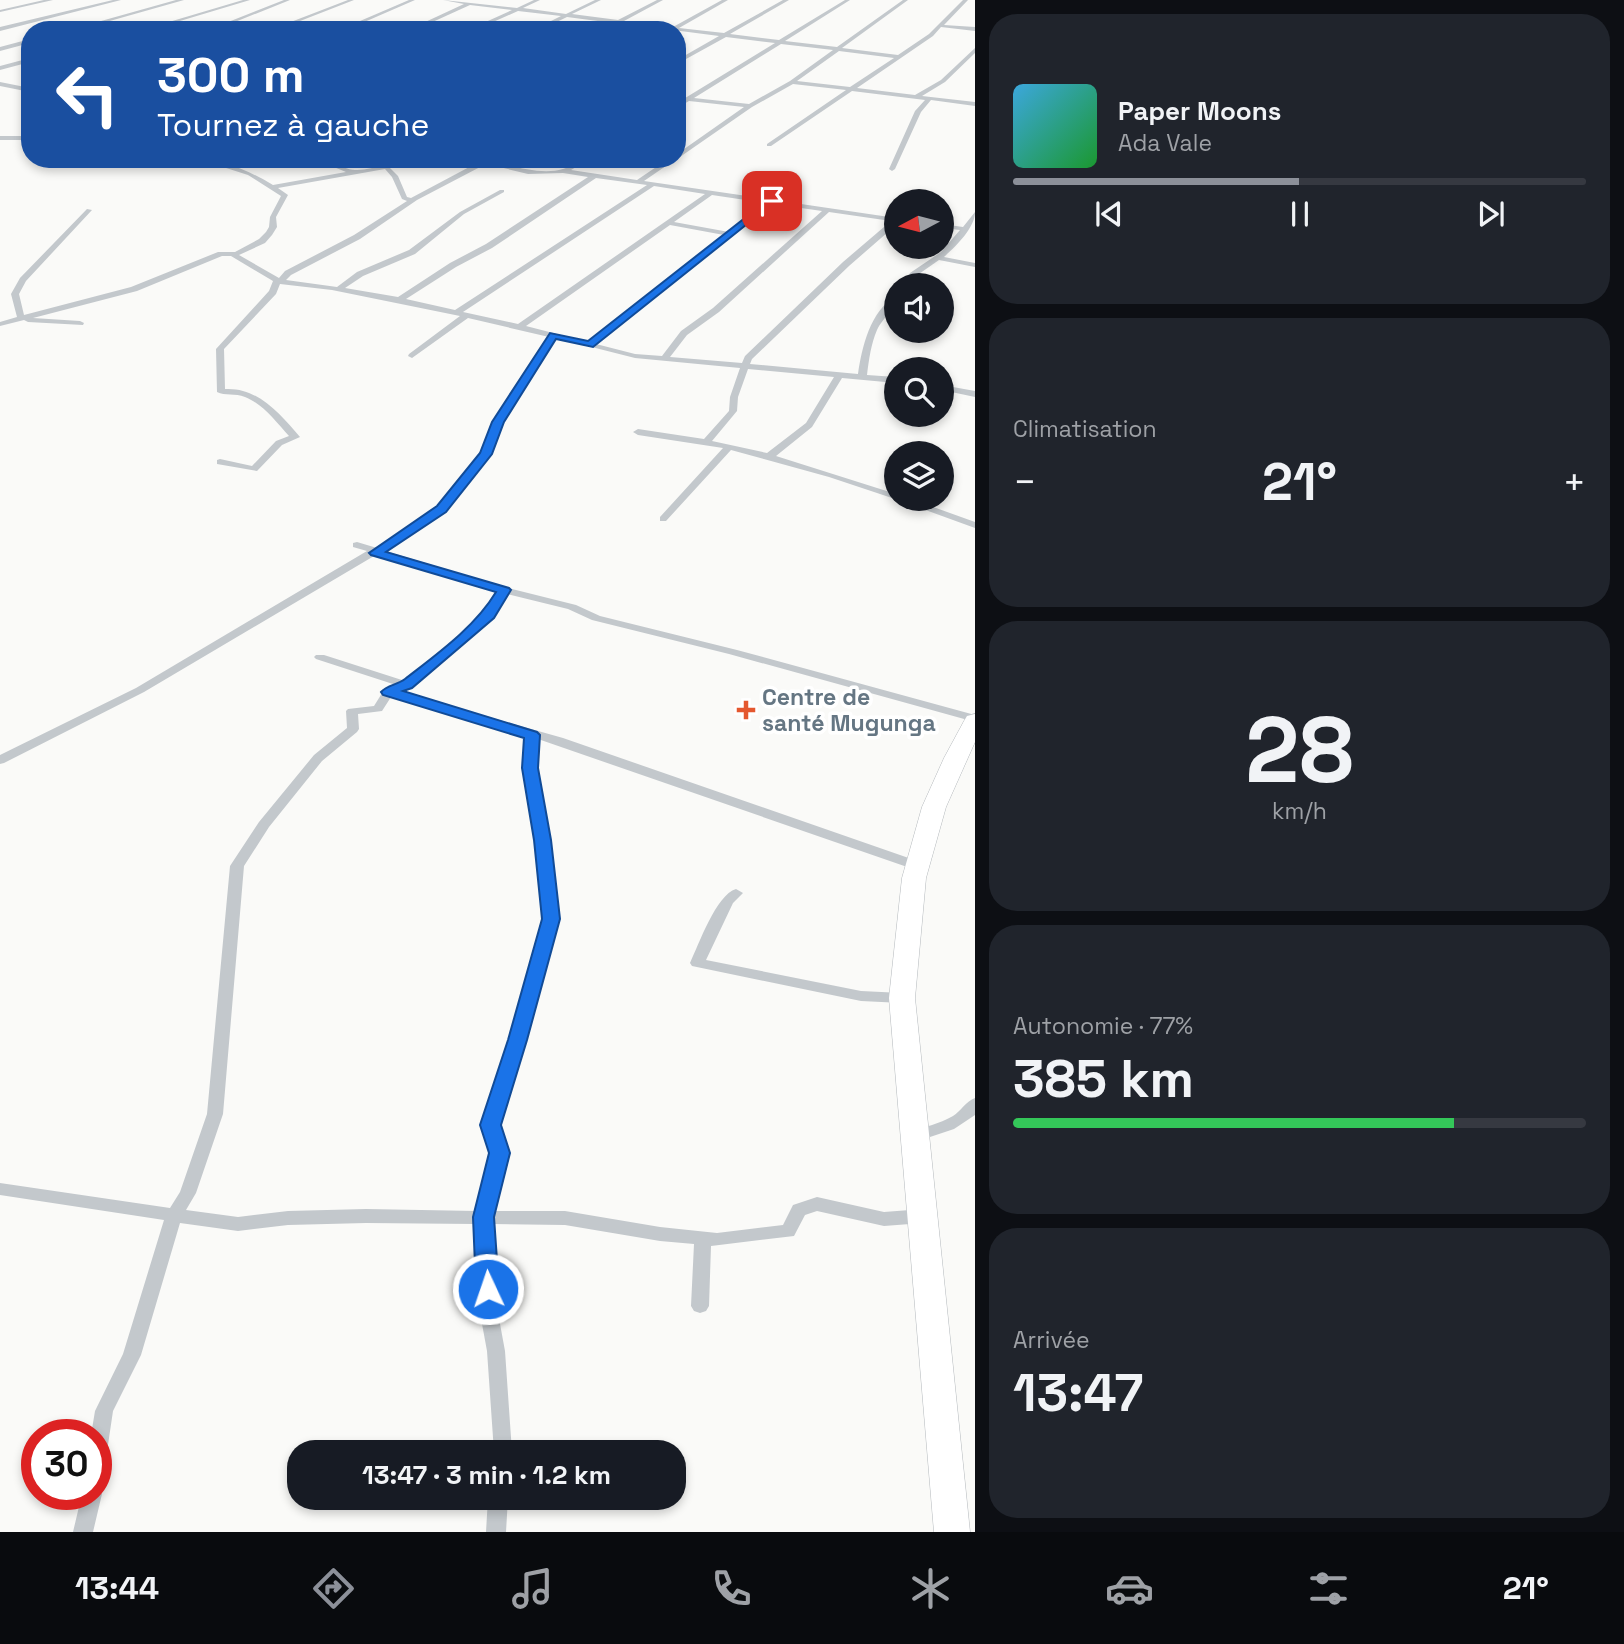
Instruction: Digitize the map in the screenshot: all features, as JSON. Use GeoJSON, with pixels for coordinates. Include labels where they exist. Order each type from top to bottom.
{"type":"FeatureCollection","features":[{"type":"Feature","properties":{"kind":"highway"},"geometry":{"type":"LineString","coordinates":[[951,1532],[902,998],[918,866],[934,807],[954,758],[975,720]]}},
{"type":"Feature","properties":{"kind":"street"},"geometry":{"type":"LineString","coordinates":[[0,11],[51,0]]}},
{"type":"Feature","properties":{"kind":"street"},"geometry":{"type":"LineString","coordinates":[[33,21],[119,0]]}},
{"type":"Feature","properties":{"kind":"street"},"geometry":{"type":"LineString","coordinates":[[104,21],[182,0]]}},
{"type":"Feature","properties":{"kind":"street"},"geometry":{"type":"LineString","coordinates":[[175,21],[248,0]]}},
{"type":"Feature","properties":{"kind":"street"},"geometry":{"type":"LineString","coordinates":[[233,21],[288,0]]}},
{"type":"Feature","properties":{"kind":"street"},"geometry":{"type":"LineString","coordinates":[[296,21],[352,0]]}},
{"type":"Feature","properties":{"kind":"street"},"geometry":{"type":"LineString","coordinates":[[363,21],[413,0]]}},
{"type":"Feature","properties":{"kind":"street"},"geometry":{"type":"LineString","coordinates":[[445,0],[475,1],[630,21]]}},
{"type":"Feature","properties":{"kind":"street"},"geometry":{"type":"LineString","coordinates":[[490,21],[538,0]]}},
{"type":"Feature","properties":{"kind":"street"},"geometry":{"type":"LineString","coordinates":[[555,21],[599,0]]}},
{"type":"Feature","properties":{"kind":"street"},"geometry":{"type":"LineString","coordinates":[[622,20],[661,0]]}},
{"type":"Feature","properties":{"kind":"street"},"geometry":{"type":"LineString","coordinates":[[686,22],[726,0]]}},
{"type":"Feature","properties":{"kind":"street"},"geometry":{"type":"LineString","coordinates":[[686,57],[787,0]]}},
{"type":"Feature","properties":{"kind":"street"},"geometry":{"type":"LineString","coordinates":[[686,101],[848,0]]}},
{"type":"Feature","properties":{"kind":"street"},"geometry":{"type":"LineString","coordinates":[[686,150],[750,106],[792,82],[906,0]]}},
{"type":"Feature","properties":{"kind":"street"},"geometry":{"type":"LineString","coordinates":[[769,145],[942,26],[964,0]]}},
{"type":"Feature","properties":{"kind":"street"},"geometry":{"type":"LineString","coordinates":[[430,21],[475,1]]}},
{"type":"Feature","properties":{"kind":"street"},"geometry":{"type":"LineString","coordinates":[[0,29],[21,24]]}},
{"type":"Feature","properties":{"kind":"street"},"geometry":{"type":"LineString","coordinates":[[942,26],[975,29]]}},
{"type":"Feature","properties":{"kind":"street"},"geometry":{"type":"LineString","coordinates":[[686,28],[900,57]]}},
{"type":"Feature","properties":{"kind":"street"},"geometry":{"type":"LineString","coordinates":[[0,48],[21,43]]}},
{"type":"Feature","properties":{"kind":"street"},"geometry":{"type":"LineString","coordinates":[[916,97],[943,81],[975,50]]}},
{"type":"Feature","properties":{"kind":"street"},"geometry":{"type":"LineString","coordinates":[[0,68],[21,62]]}},
{"type":"Feature","properties":{"kind":"street"},"geometry":{"type":"LineString","coordinates":[[792,82],[975,104]]}},
{"type":"Feature","properties":{"kind":"street"},"geometry":{"type":"LineString","coordinates":[[0,84],[21,88]]}},
{"type":"Feature","properties":{"kind":"street"},"geometry":{"type":"LineString","coordinates":[[686,98],[750,106]]}},
{"type":"Feature","properties":{"kind":"street"},"geometry":{"type":"LineString","coordinates":[[892,169],[918,111],[929,99]]}},
{"type":"Feature","properties":{"kind":"street"},"geometry":{"type":"LineString","coordinates":[[0,138],[21,138]]}},
{"type":"Feature","properties":{"kind":"street"},"geometry":{"type":"LineString","coordinates":[[0,324],[134,289],[221,254],[236,254],[262,241],[273,227],[274,217],[285,197],[235,168]]}},
{"type":"Feature","properties":{"kind":"street"},"geometry":{"type":"LineString","coordinates":[[341,168],[354,173]]}},
{"type":"Feature","properties":{"kind":"street"},"geometry":{"type":"LineString","coordinates":[[271,187],[381,168]]}},
{"type":"Feature","properties":{"kind":"street"},"geometry":{"type":"LineString","coordinates":[[387,168],[395,176],[404,198],[412,201]]}},
{"type":"Feature","properties":{"kind":"street"},"geometry":{"type":"LineString","coordinates":[[220,462],[254,469],[279,443],[295,437],[256,397],[229,390],[221,392],[220,349],[288,273],[357,237],[412,201],[473,168]]}},
{"type":"Feature","properties":{"kind":"street"},"geometry":{"type":"LineString","coordinates":[[515,168],[528,172],[564,171],[640,181],[884,218]]}},
{"type":"Feature","properties":{"kind":"street"},"geometry":{"type":"LineString","coordinates":[[564,171],[570,168]]}},
{"type":"Feature","properties":{"kind":"street"},"geometry":{"type":"LineString","coordinates":[[640,181],[660,168]]}},
{"type":"Feature","properties":{"kind":"street"},"geometry":{"type":"LineString","coordinates":[[399,300],[453,265],[489,246],[594,176]]}},
{"type":"Feature","properties":{"kind":"street"},"geometry":{"type":"LineString","coordinates":[[412,356],[461,314],[654,183]]}},
{"type":"Feature","properties":{"kind":"street"},"geometry":{"type":"LineString","coordinates":[[338,289],[360,274],[412,252],[461,213],[502,191]]}},
{"type":"Feature","properties":{"kind":"street"},"geometry":{"type":"LineString","coordinates":[[519,327],[712,192]]}},
{"type":"Feature","properties":{"kind":"street"},"geometry":{"type":"LineString","coordinates":[[589,345],[772,201]]}},
{"type":"Feature","properties":{"kind":"street"},"geometry":{"type":"LineString","coordinates":[[663,360],[684,332],[716,310],[829,209]]}},
{"type":"Feature","properties":{"kind":"street"},"geometry":{"type":"LineString","coordinates":[[20,318],[15,294],[23,280],[89,210]]}},
{"type":"Feature","properties":{"kind":"street"},"geometry":{"type":"LineString","coordinates":[[954,244],[975,214]]}},
{"type":"Feature","properties":{"kind":"street"},"geometry":{"type":"LineString","coordinates":[[671,223],[730,234]]}},
{"type":"Feature","properties":{"kind":"street"},"geometry":{"type":"LineString","coordinates":[[954,228],[965,229]]}},
{"type":"Feature","properties":{"kind":"street"},"geometry":{"type":"LineString","coordinates":[[708,440],[733,411],[734,397],[748,358],[884,231]]}},
{"type":"Feature","properties":{"kind":"street"},"geometry":{"type":"LineString","coordinates":[[236,254],[250,266],[278,282],[399,300],[663,360],[884,379]]}},
{"type":"Feature","properties":{"kind":"street"},"geometry":{"type":"LineString","coordinates":[[916,273],[935,259]]}},
{"type":"Feature","properties":{"kind":"street"},"geometry":{"type":"LineString","coordinates":[[947,259],[975,265]]}},
{"type":"Feature","properties":{"kind":"street"},"geometry":{"type":"LineString","coordinates":[[862,377],[870,331],[884,310]]}},
{"type":"Feature","properties":{"kind":"street"},"geometry":{"type":"LineString","coordinates":[[20,318],[80,323]]}},
{"type":"Feature","properties":{"kind":"street"},"geometry":{"type":"LineString","coordinates":[[0,760],[140,690],[442,509],[486,454],[498,422],[554,335]]}},
{"type":"Feature","properties":{"kind":"street"},"geometry":{"type":"LineString","coordinates":[[770,456],[808,425],[839,375]]}},
{"type":"Feature","properties":{"kind":"street"},"geometry":{"type":"LineString","coordinates":[[954,390],[975,394]]}},
{"type":"Feature","properties":{"kind":"street"},"geometry":{"type":"LineString","coordinates":[[638,432],[708,440],[770,456],[884,493]]}},
{"type":"Feature","properties":{"kind":"street"},"geometry":{"type":"LineString","coordinates":[[663,519],[729,447]]}},
{"type":"Feature","properties":{"kind":"street"},"geometry":{"type":"LineString","coordinates":[[943,511],[975,525]]}},
{"type":"Feature","properties":{"kind":"street"},"geometry":{"type":"LineString","coordinates":[[357,545],[504,590],[572,607],[596,618],[733,652],[975,720]]}},
{"type":"Feature","properties":{"kind":"street"},"geometry":{"type":"LineString","coordinates":[[103,1419],[104,1411],[132,1355],[174,1216],[188,1193],[215,1114],[237,866],[264,825],[318,758],[353,729],[352,711],[378,709],[388,692],[407,685],[489,615],[504,590]]}},
{"type":"Feature","properties":{"kind":"street"},"geometry":{"type":"LineString","coordinates":[[320,657],[407,685]]}},
{"type":"Feature","properties":{"kind":"street"},"geometry":{"type":"LineString","coordinates":[[388,692],[559,741],[918,866]]}},
{"type":"Feature","properties":{"kind":"street"},"geometry":{"type":"LineString","coordinates":[[502,1440],[496,1351],[489,1313],[483,1217],[499,1153],[490,1125],[518,1040],[551,919],[530,768],[532,735]]}},
{"type":"Feature","properties":{"kind":"street"},"geometry":{"type":"LineString","coordinates":[[736,893],[727,901],[696,963],[861,996],[902,998]]}},
{"type":"Feature","properties":{"kind":"street"},"geometry":{"type":"LineString","coordinates":[[915,1136],[970,1112],[975,1104]]}},
{"type":"Feature","properties":{"kind":"street"},"geometry":{"type":"LineString","coordinates":[[0,1189],[238,1224],[288,1218],[565,1217],[660,1234],[717,1240],[788,1231],[799,1210],[817,1204],[884,1219],[923,1216]]}},
{"type":"Feature","properties":{"kind":"street"},"geometry":{"type":"LineString","coordinates":[[700,1306],[703,1239]]}},
{"type":"Feature","properties":{"kind":"street"},"geometry":{"type":"LineString","coordinates":[[83,1532],[88,1510]]}},
{"type":"Feature","properties":{"kind":"street"},"geometry":{"type":"LineString","coordinates":[[496,1532],[497,1510]]}},
{"type":"Feature","properties":{"kind":"place","name":"Centre de santé Mugunga"},"geometry":{"type":"Point","coordinates":[746,710]}},
{"type":"Feature","properties":{"kind":"route"},"geometry":{"type":"LineString","coordinates":[[488,1289],[483,1217],[499,1153],[490,1125],[518,1040],[529,991],[551,919],[530,768],[532,735],[388,692],[407,685],[489,615],[504,590],[376,553],[442,509],[486,454],[498,422],[554,335],[589,345],[772,201]]}}]}
